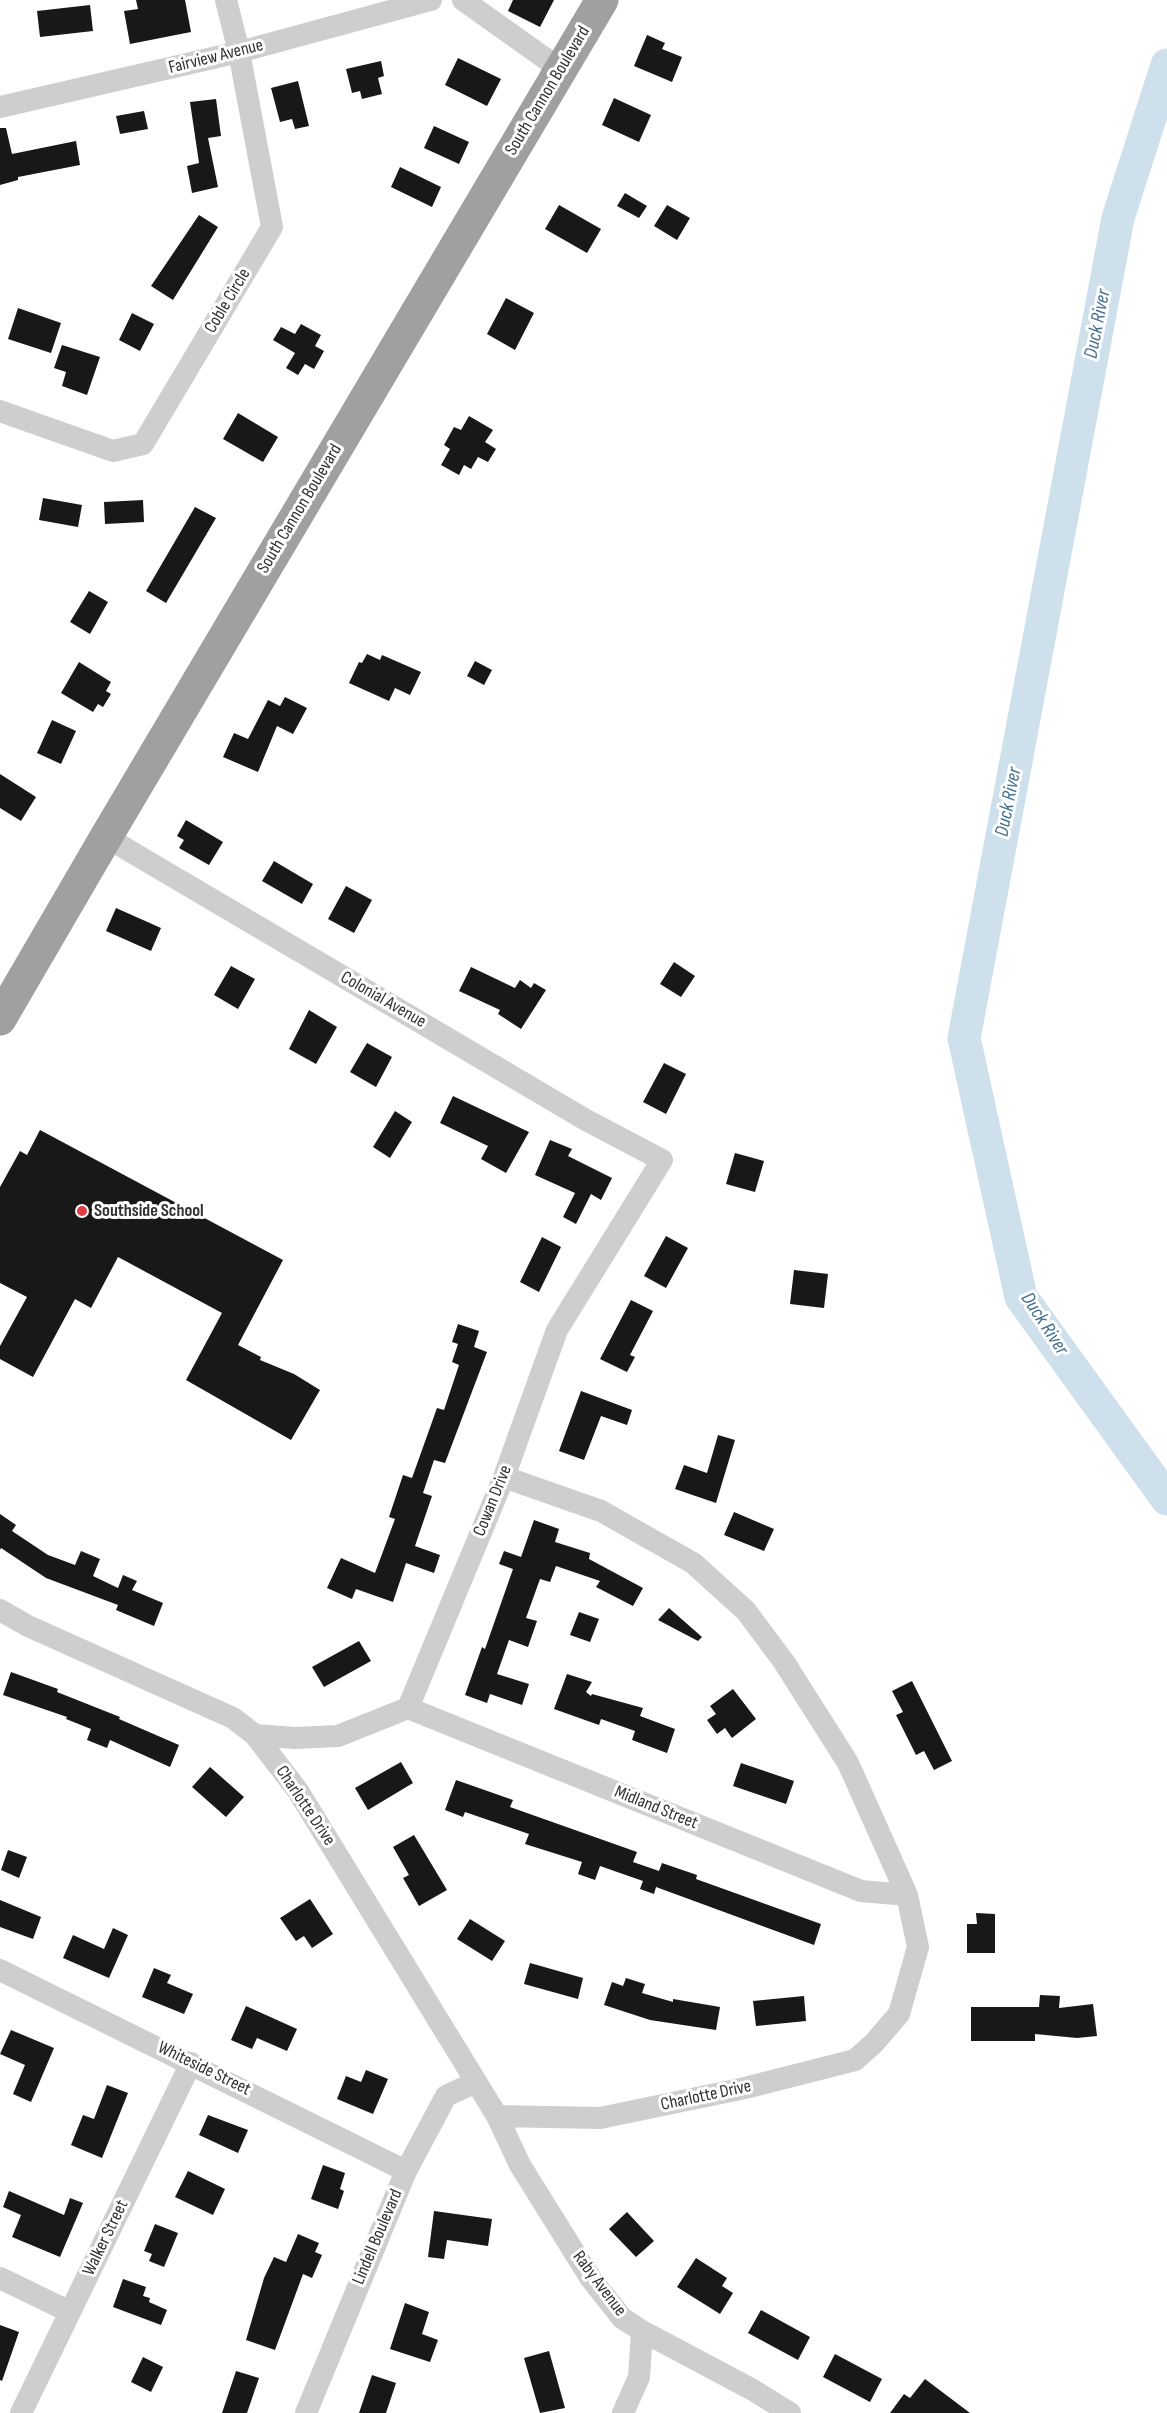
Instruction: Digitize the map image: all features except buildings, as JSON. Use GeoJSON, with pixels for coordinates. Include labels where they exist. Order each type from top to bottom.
{"type":"FeatureCollection","features":[{"type":"Feature","properties":{"kind":"highway","name":"South Cannon Boulevard"},"geometry":{"type":"LineString","coordinates":[[0,1019],[560,69],[603,0]]}},
{"type":"Feature","properties":{"kind":"street","name":"Coble Circle"},"geometry":{"type":"LineString","coordinates":[[0,411],[113,451],[143,444],[272,227],[239,52],[226,0]]}},
{"type":"Feature","properties":{"kind":"street","name":"Fairview Avenue"},"geometry":{"type":"LineString","coordinates":[[0,107],[239,52],[431,0]]}},
{"type":"Feature","properties":{"kind":"street"},"geometry":{"type":"LineString","coordinates":[[463,0],[560,69]]}},
{"type":"Feature","properties":{"kind":"street","name":"Colonial Avenue"},"geometry":{"type":"LineString","coordinates":[[106,837],[576,1114],[662,1160]]}},
{"type":"Feature","properties":{"kind":"street","name":"Cowan Drive"},"geometry":{"type":"LineString","coordinates":[[408,1708],[504,1477],[557,1330],[662,1160]]}},
{"type":"Feature","properties":{"kind":"street","name":"Charlotte Drive"},"geometry":{"type":"LineString","coordinates":[[0,1610],[28,1626],[233,1718],[255,1735],[298,1791],[497,2116],[600,2118],[745,2088],[855,2060],[874,2043],[899,2014],[918,1947],[907,1895],[848,1763],[784,1662],[746,1611],[693,1563],[601,1511],[504,1477]]}},
{"type":"Feature","properties":{"kind":"street"},"geometry":{"type":"LineString","coordinates":[[255,1735],[295,1738],[338,1736],[408,1708]]}},
{"type":"Feature","properties":{"kind":"street","name":"Midland Street"},"geometry":{"type":"LineString","coordinates":[[408,1708],[861,1891],[907,1895]]}},
{"type":"Feature","properties":{"kind":"street","name":"Whiteside Street"},"geometry":{"type":"LineString","coordinates":[[0,1970],[191,2062],[406,2171]]}},
{"type":"Feature","properties":{"kind":"street","name":"Walker Street"},"geometry":{"type":"LineString","coordinates":[[21,2413],[191,2062]]}},
{"type":"Feature","properties":{"kind":"street","name":"Lindell Boulevard"},"geometry":{"type":"LineString","coordinates":[[306,2413],[406,2171],[446,2096],[476,2082]]}},
{"type":"Feature","properties":{"kind":"street","name":"Raby Avenue"},"geometry":{"type":"LineString","coordinates":[[497,2116],[520,2165],[591,2280],[622,2318],[753,2390],[790,2413]]}},
{"type":"Feature","properties":{"kind":"street"},"geometry":{"type":"LineString","coordinates":[[0,2278],[70,2312]]}},
{"type":"Feature","properties":{"kind":"street"},"geometry":{"type":"LineString","coordinates":[[623,2413],[639,2377],[642,2331]]}},
{"type":"Feature","properties":{"kind":"waterway","name":"Duck River"},"geometry":{"type":"LineString","coordinates":[[1167,65],[1118,218],[964,1038],[1021,1297],[1167,1499]]}},
{"type":"Feature","properties":{"kind":"place","name":"Southside School"},"geometry":{"type":"Point","coordinates":[82,1211]}}]}
